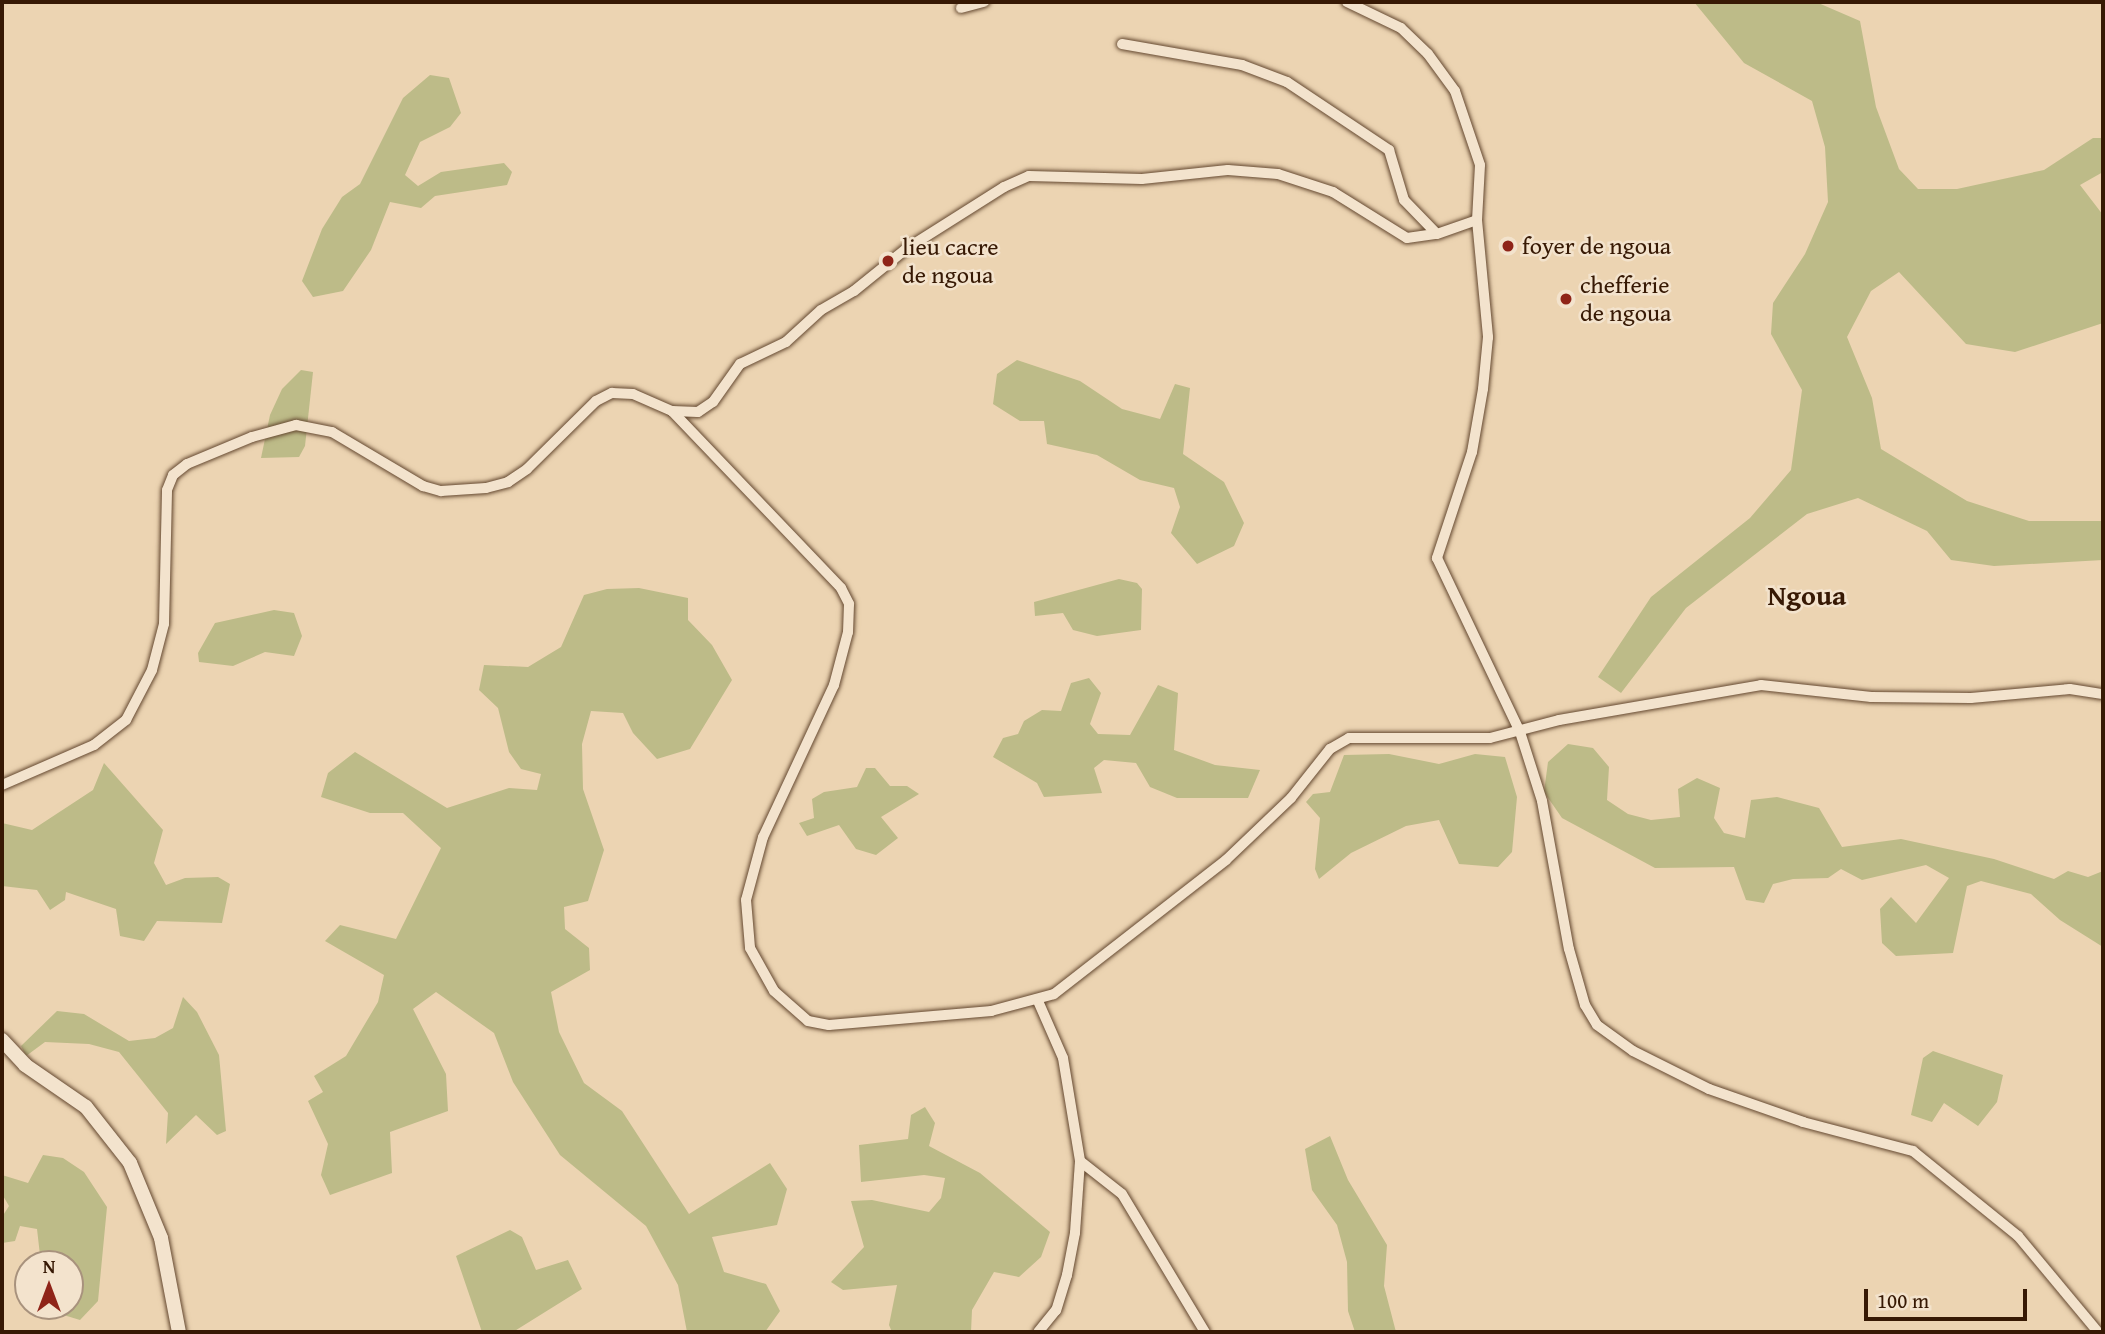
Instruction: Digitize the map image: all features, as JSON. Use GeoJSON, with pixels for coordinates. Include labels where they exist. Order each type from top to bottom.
{"type":"FeatureCollection","features":[{"type":"Feature","properties":{"kind":"street"},"geometry":{"type":"LineString","coordinates":[[961,8],[984,2]]}},
{"type":"Feature","properties":{"kind":"street"},"geometry":{"type":"LineString","coordinates":[[1347,2],[1415,39],[1455,91],[1480,165],[1477,220],[1486,289],[1483,389],[1472,452],[1437,558],[1520,732],[1542,801],[1569,949],[1586,1004],[1597,1025],[1633,1051],[1709,1089],[1803,1122],[1922,1156],[2018,1236],[2098,1332]]}},
{"type":"Feature","properties":{"kind":"street"},"geometry":{"type":"LineString","coordinates":[[1122,44],[1242,65],[1287,82],[1389,150],[1404,200],[1437,234]]}},
{"type":"Feature","properties":{"kind":"street"},"geometry":{"type":"LineString","coordinates":[[2,785],[94,745],[127,720],[152,670],[164,624],[167,490],[173,475],[187,464],[251,437],[296,425],[332,432],[423,486],[441,491],[486,488],[508,482],[527,469],[596,401],[612,393],[633,394],[672,411],[698,412],[713,402],[740,364],[786,342],[821,310],[854,291],[906,249],[1004,187],[1029,176],[1142,179],[1228,170],[1278,174],[1333,192],[1407,238],[1437,234],[1477,220]]}},
{"type":"Feature","properties":{"kind":"street"},"geometry":{"type":"LineString","coordinates":[[672,411],[841,588],[849,604],[848,632],[834,685],[779,800],[752,871],[747,926],[750,948],[761,972],[789,1009],[808,1021],[828,1025],[957,1015],[1038,1002],[1075,981],[1226,860],[1290,798],[1339,742],[1368,737],[1490,738],[1559,720],[1761,685],[1871,697],[1971,698],[2070,689],[2103,694]]}},
{"type":"Feature","properties":{"kind":"street"},"geometry":{"type":"LineString","coordinates":[[1038,1002],[1063,1058],[1080,1161],[1067,1275],[1056,1310],[1038,1332]]}},
{"type":"Feature","properties":{"kind":"street"},"geometry":{"type":"LineString","coordinates":[[2,1040],[25,1065],[86,1107],[130,1163],[161,1238],[179,1332]]}},
{"type":"Feature","properties":{"kind":"street"},"geometry":{"type":"LineString","coordinates":[[1080,1161],[1122,1194],[1205,1332]]}},
{"type":"Feature","properties":{"kind":"shaded area"},"geometry":{"type":"Polygon","coordinates":[[[1694,2],[1816,2],[1860,21],[1876,107],[1899,169],[1918,189],[1957,189],[2044,170],[2093,138],[2103,138],[2103,172],[2080,185],[2103,215],[2103,323],[2015,352],[1966,344],[1899,272],[1871,291],[1847,337],[1872,398],[1881,449],[1967,501],[2029,521],[2103,521],[2103,560],[1994,566],[1951,560],[1927,531],[1858,498],[1807,514],[1686,608],[1621,693],[1598,677],[1651,597],[1750,518],[1791,470],[1802,390],[1771,334],[1773,303],[1805,254],[1828,202],[1825,147],[1812,101],[1744,63],[1694,2]]]}},
{"type":"Feature","properties":{"kind":"shaded area"},"geometry":{"type":"Polygon","coordinates":[[[430,75],[449,78],[461,113],[450,127],[420,142],[405,175],[418,186],[441,172],[504,163],[512,172],[507,185],[435,196],[421,208],[390,202],[371,250],[343,291],[313,297],[302,281],[322,229],[342,197],[360,184],[403,98],[430,75]]]}},
{"type":"Feature","properties":{"kind":"shaded area"},"geometry":{"type":"Polygon","coordinates":[[[1017,360],[1080,381],[1122,409],[1160,419],[1175,384],[1190,388],[1183,454],[1224,482],[1244,523],[1234,546],[1197,564],[1171,533],[1180,507],[1174,488],[1140,480],[1097,455],[1047,444],[1044,421],[1020,421],[993,404],[997,374],[1017,360]]]}},
{"type":"Feature","properties":{"kind":"shaded area"},"geometry":{"type":"Polygon","coordinates":[[[301,370],[313,372],[305,446],[299,457],[261,458],[270,415],[282,389],[301,370]]]}},
{"type":"Feature","properties":{"kind":"shaded area"},"geometry":{"type":"Polygon","coordinates":[[[1119,579],[1137,583],[1142,589],[1141,630],[1097,636],[1073,630],[1063,613],[1035,616],[1034,602],[1119,579]]]}},
{"type":"Feature","properties":{"kind":"shaded area"},"geometry":{"type":"Polygon","coordinates":[[[639,588],[688,598],[688,620],[712,645],[732,680],[690,749],[657,759],[633,733],[623,713],[591,711],[582,744],[583,789],[604,850],[588,901],[564,907],[565,929],[589,948],[590,970],[551,992],[559,1032],[584,1083],[622,1111],[689,1214],[770,1163],[787,1189],[777,1225],[712,1237],[724,1272],[766,1284],[780,1311],[765,1332],[687,1332],[678,1285],[646,1226],[560,1155],[513,1082],[494,1033],[436,992],[413,1009],[446,1074],[448,1111],[390,1132],[392,1173],[330,1195],[321,1175],[328,1144],[308,1101],[323,1092],[314,1076],[346,1056],[378,1002],[384,975],[325,941],[340,925],[396,939],[441,848],[403,813],[370,813],[321,797],[328,773],[355,752],[447,808],[509,788],[537,790],[541,774],[521,769],[509,752],[498,708],[479,690],[484,665],[528,667],[561,647],[584,595],[607,589],[639,588]]]}},
{"type":"Feature","properties":{"kind":"shaded area"},"geometry":{"type":"Polygon","coordinates":[[[274,610],[294,613],[302,636],[294,656],[265,652],[233,666],[199,662],[198,653],[215,623],[274,610]]]}},
{"type":"Feature","properties":{"kind":"shaded area"},"geometry":{"type":"Polygon","coordinates":[[[1089,678],[1101,693],[1090,724],[1098,734],[1130,735],[1158,685],[1178,693],[1174,750],[1215,765],[1260,770],[1248,798],[1177,798],[1150,787],[1136,763],[1104,760],[1094,768],[1102,793],[1044,797],[1037,783],[993,757],[1003,738],[1018,734],[1024,721],[1042,710],[1061,711],[1071,683],[1089,678]]]}},
{"type":"Feature","properties":{"kind":"shaded area"},"geometry":{"type":"Polygon","coordinates":[[[1568,744],[1593,748],[1609,767],[1607,800],[1628,814],[1651,820],[1680,817],[1678,789],[1697,778],[1720,788],[1714,818],[1724,833],[1745,838],[1751,800],[1777,797],[1819,808],[1842,847],[1901,839],[1994,859],[2054,879],[2068,871],[2088,877],[2103,871],[2103,947],[2060,920],[2031,894],[1981,881],[1967,886],[1953,953],[1896,956],[1882,943],[1880,909],[1891,897],[1916,923],[1949,878],[1926,865],[1862,880],[1841,869],[1828,878],[1793,879],[1773,884],[1764,903],[1746,900],[1734,867],[1655,868],[1562,818],[1544,792],[1548,762],[1568,744]]]}},
{"type":"Feature","properties":{"kind":"shaded area"},"geometry":{"type":"Polygon","coordinates":[[[1389,754],[1439,764],[1475,754],[1505,757],[1517,797],[1512,852],[1498,867],[1459,864],[1439,820],[1406,826],[1351,853],[1319,879],[1315,869],[1320,818],[1306,802],[1313,794],[1330,792],[1344,755],[1389,754]]]}},
{"type":"Feature","properties":{"kind":"shaded area"},"geometry":{"type":"Polygon","coordinates":[[[104,763],[163,830],[154,863],[166,885],[185,878],[218,877],[230,884],[222,923],[157,921],[144,941],[120,936],[116,909],[66,892],[65,900],[50,910],[37,890],[2,886],[2,823],[32,830],[93,790],[104,763]]]}},
{"type":"Feature","properties":{"kind":"shaded area"},"geometry":{"type":"Polygon","coordinates":[[[866,768],[875,768],[890,786],[907,786],[919,794],[881,817],[898,838],[876,855],[856,849],[839,825],[807,836],[799,823],[814,818],[812,799],[824,792],[857,787],[866,768]]]}},
{"type":"Feature","properties":{"kind":"shaded area"},"geometry":{"type":"Polygon","coordinates":[[[183,997],[197,1012],[219,1055],[226,1131],[217,1135],[196,1115],[166,1144],[168,1113],[119,1052],[89,1044],[45,1042],[26,1056],[21,1046],[57,1011],[84,1014],[129,1041],[155,1038],[173,1028],[183,997]]]}},
{"type":"Feature","properties":{"kind":"shaded area"},"geometry":{"type":"Polygon","coordinates":[[[1933,1051],[2003,1075],[1997,1102],[1978,1126],[1944,1103],[1932,1122],[1911,1115],[1923,1058],[1933,1051]]]}},
{"type":"Feature","properties":{"kind":"shaded area"},"geometry":{"type":"Polygon","coordinates":[[[925,1107],[935,1123],[929,1146],[980,1173],[1050,1232],[1041,1257],[1019,1277],[994,1272],[972,1310],[971,1332],[892,1332],[889,1325],[897,1285],[843,1290],[831,1282],[864,1247],[851,1201],[872,1200],[929,1212],[941,1198],[945,1178],[924,1175],[861,1182],[859,1145],[908,1139],[911,1115],[925,1107]]]}},
{"type":"Feature","properties":{"kind":"shaded area"},"geometry":{"type":"Polygon","coordinates":[[[1330,1136],[1348,1180],[1387,1245],[1384,1286],[1396,1332],[1355,1332],[1348,1311],[1347,1262],[1337,1225],[1312,1190],[1305,1149],[1330,1136]]]}},
{"type":"Feature","properties":{"kind":"shaded area"},"geometry":{"type":"Polygon","coordinates":[[[43,1155],[63,1158],[84,1172],[107,1207],[98,1301],[84,1316],[84,1250],[39,1250],[37,1229],[20,1226],[15,1241],[2,1243],[2,1217],[9,1206],[2,1194],[2,1175],[28,1183],[43,1155]]]}},
{"type":"Feature","properties":{"kind":"shaded area"},"geometry":{"type":"Polygon","coordinates":[[[510,1230],[522,1237],[536,1270],[568,1260],[582,1289],[513,1332],[482,1332],[456,1256],[510,1230]]]}},
{"type":"Feature","properties":{"kind":"place","name":"foyer de ngoua"},"geometry":{"type":"Point","coordinates":[1508,246]}},
{"type":"Feature","properties":{"kind":"place","name":"lieu cacre de ngoua"},"geometry":{"type":"Point","coordinates":[888,261]}},
{"type":"Feature","properties":{"kind":"place","name":"chefferie de ngoua"},"geometry":{"type":"Point","coordinates":[1566,299]}},
{"type":"Feature","properties":{"kind":"district","name":"Ngoua"},"geometry":{"type":"Point","coordinates":[1807,595]}}]}
